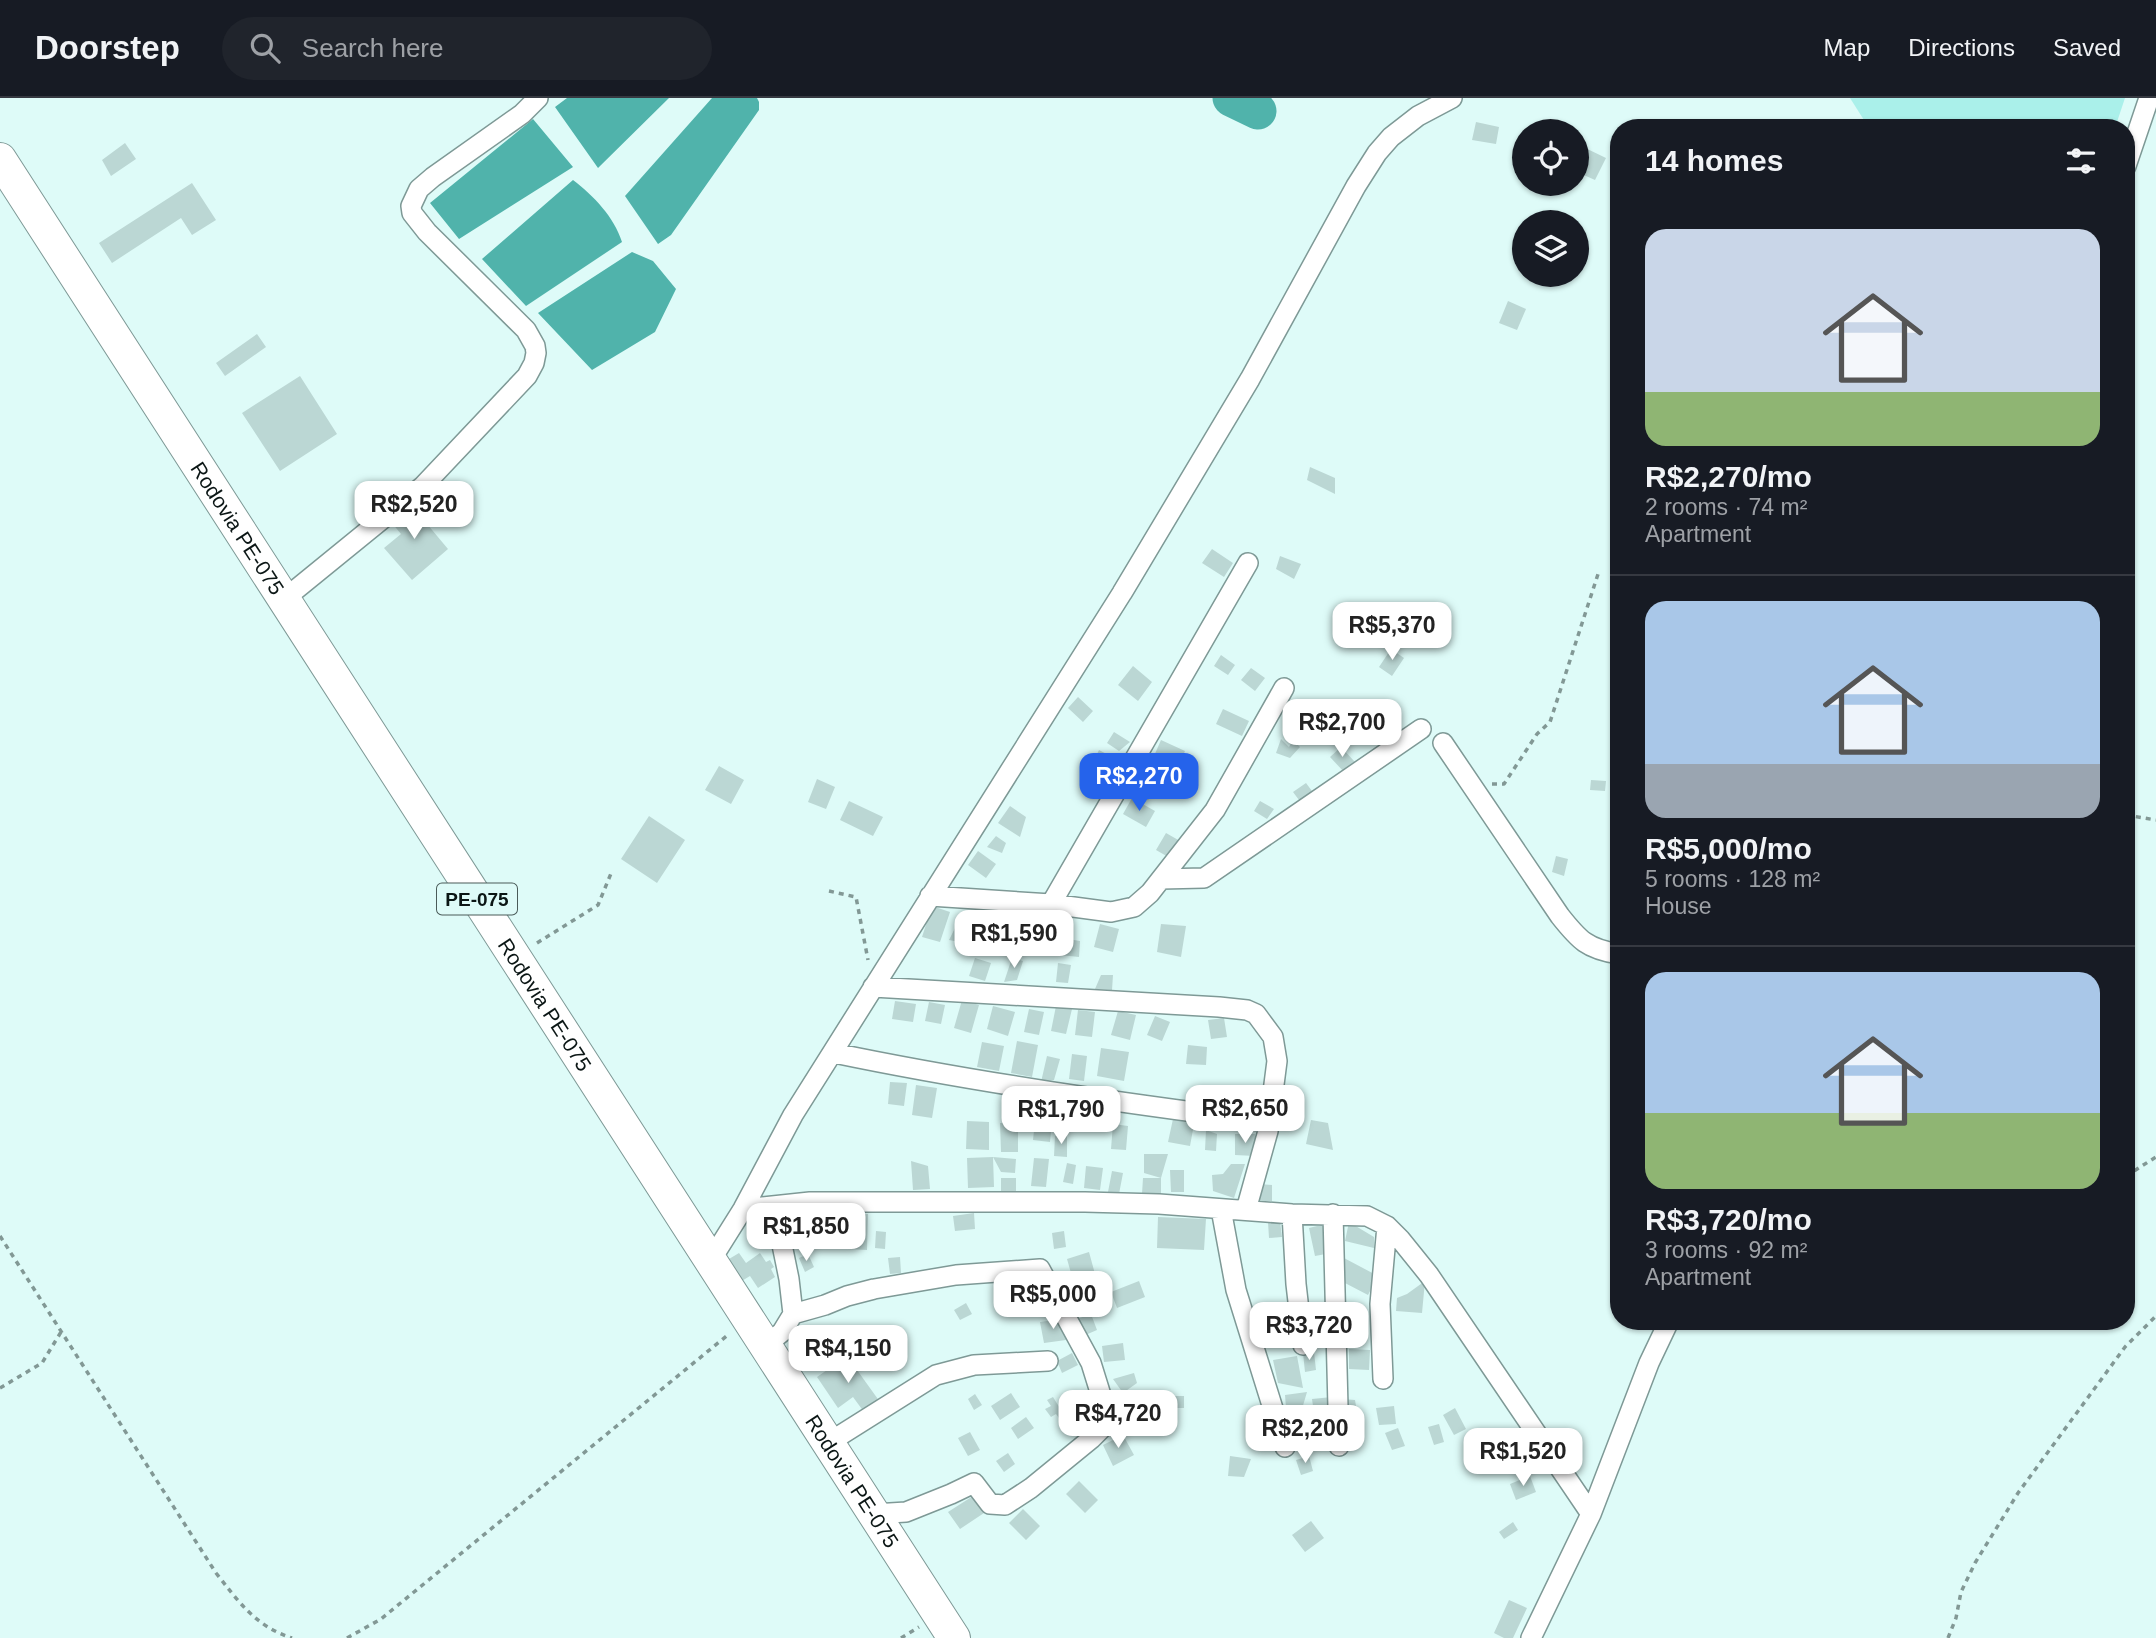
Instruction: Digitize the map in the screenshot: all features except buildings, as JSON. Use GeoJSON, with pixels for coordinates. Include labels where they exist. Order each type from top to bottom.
{"type":"FeatureCollection","features":[{"type":"Feature","properties":{"kind":"main road","name":"Rodovia PE-075"},"geometry":{"type":"LineString","coordinates":[[0,159],[954,1638]]}},
{"type":"Feature","properties":{"kind":"street"},"geometry":{"type":"LineString","coordinates":[[283,600],[423,486],[527,376],[534,363],[535,346],[526,330],[427,232],[412,213],[411,206],[419,189],[433,177],[522,114],[538,98]]}},
{"type":"Feature","properties":{"kind":"street"},"geometry":{"type":"LineString","coordinates":[[711,1260],[743,1209],[793,1115],[1122,593],[1251,379],[1356,186],[1377,153],[1391,137],[1418,116],[1452,98]]}},
{"type":"Feature","properties":{"kind":"street"},"geometry":{"type":"LineString","coordinates":[[2135,145],[2150,111]]}},
{"type":"Feature","properties":{"kind":"street"},"geometry":{"type":"LineString","coordinates":[[1051,904],[1248,563]]}},
{"type":"Feature","properties":{"kind":"street"},"geometry":{"type":"LineString","coordinates":[[930,896],[1051,904],[1111,912],[1134,907],[1150,893],[1215,810],[1284,688]]}},
{"type":"Feature","properties":{"kind":"street"},"geometry":{"type":"LineString","coordinates":[[1161,879],[1204,878],[1421,729]]}},
{"type":"Feature","properties":{"kind":"street"},"geometry":{"type":"LineString","coordinates":[[1443,743],[1560,916],[1577,937],[1601,951],[1610,952]]}},
{"type":"Feature","properties":{"kind":"street"},"geometry":{"type":"LineString","coordinates":[[873,986],[1247,1010],[1256,1014],[1273,1037],[1277,1061],[1269,1122],[1246,1210]]}},
{"type":"Feature","properties":{"kind":"street"},"geometry":{"type":"LineString","coordinates":[[834,1053],[919,1071],[1073,1097],[1269,1122]]}},
{"type":"Feature","properties":{"kind":"street"},"geometry":{"type":"LineString","coordinates":[[743,1209],[810,1202],[1072,1202],[1159,1204],[1292,1214],[1367,1216],[1387,1226],[1429,1275],[1591,1514]]}},
{"type":"Feature","properties":{"kind":"street"},"geometry":{"type":"LineString","coordinates":[[1222,1209],[1236,1290],[1285,1447]]}},
{"type":"Feature","properties":{"kind":"street"},"geometry":{"type":"LineString","coordinates":[[1292,1214],[1303,1345]]}},
{"type":"Feature","properties":{"kind":"street"},"geometry":{"type":"LineString","coordinates":[[1333,1214],[1339,1446]]}},
{"type":"Feature","properties":{"kind":"street"},"geometry":{"type":"LineString","coordinates":[[1383,1379],[1380,1304],[1387,1226]]}},
{"type":"Feature","properties":{"kind":"street"},"geometry":{"type":"LineString","coordinates":[[765,1346],[782,1332],[793,1314],[779,1230]]}},
{"type":"Feature","properties":{"kind":"street"},"geometry":{"type":"LineString","coordinates":[[793,1314],[874,1289],[956,1275],[1040,1269],[1091,1363],[1109,1421],[1031,1488],[1005,1505],[990,1504],[974,1483],[906,1511],[874,1514]]}},
{"type":"Feature","properties":{"kind":"street"},"geometry":{"type":"LineString","coordinates":[[1531,1638],[1591,1514],[1649,1363],[1665,1330]]}},
{"type":"Feature","properties":{"kind":"street"},"geometry":{"type":"LineString","coordinates":[[828,1443],[936,1375],[974,1365],[1048,1362]]}},
{"type":"Feature","properties":{"kind":"path"},"geometry":{"type":"LineString","coordinates":[[1469,782],[1504,785],[1537,734],[1550,722],[1599,571]]}},
{"type":"Feature","properties":{"kind":"path"},"geometry":{"type":"LineString","coordinates":[[2135,816],[2156,820]]}},
{"type":"Feature","properties":{"kind":"path"},"geometry":{"type":"LineString","coordinates":[[514,956],[598,905],[612,871]]}},
{"type":"Feature","properties":{"kind":"path"},"geometry":{"type":"LineString","coordinates":[[830,891],[856,897],[873,986]]}},
{"type":"Feature","properties":{"kind":"path"},"geometry":{"type":"LineString","coordinates":[[2135,1170],[2156,1157]]}},
{"type":"Feature","properties":{"kind":"path"},"geometry":{"type":"LineString","coordinates":[[0,1236],[216,1573],[247,1612],[292,1638]]}},
{"type":"Feature","properties":{"kind":"path"},"geometry":{"type":"LineString","coordinates":[[1948,1638],[1956,1618],[1961,1592],[1975,1563],[2018,1493],[2125,1348],[2156,1316]]}},
{"type":"Feature","properties":{"kind":"path"},"geometry":{"type":"LineString","coordinates":[[347,1638],[381,1619],[747,1319]]}},
{"type":"Feature","properties":{"kind":"path"},"geometry":{"type":"LineString","coordinates":[[0,1388],[43,1363],[61,1332]]}},
{"type":"Feature","properties":{"kind":"shaded area"},"geometry":{"type":"Polygon","coordinates":[[[567,98],[669,98],[598,168],[555,107],[567,98]]]}},
{"type":"Feature","properties":{"kind":"shaded area"},"geometry":{"type":"Polygon","coordinates":[[[712,98],[757,98],[759,110],[671,235],[658,244],[625,196],[712,98]]]}},
{"type":"Feature","properties":{"kind":"shaded area"},"geometry":{"type":"Polygon","coordinates":[[[1850,98],[2125,98],[2118,119],[1863,119],[1850,98]]]}},
{"type":"Feature","properties":{"kind":"shaded area"},"geometry":{"type":"Polygon","coordinates":[[[533,119],[573,167],[459,239],[430,203],[533,119]]]}},
{"type":"Feature","properties":{"kind":"shaded area"},"geometry":{"type":"Polygon","coordinates":[[[573,180],[602,208],[614,224],[622,242],[526,306],[482,259],[573,180]]]}},
{"type":"Feature","properties":{"kind":"shaded area"},"geometry":{"type":"Polygon","coordinates":[[[632,252],[653,261],[676,289],[655,332],[592,370],[538,313],[632,252]]]}},
{"type":"Feature","properties":{"kind":"waterway"},"geometry":{"type":"LineString","coordinates":[[1231,98],[1258,111]]}}]}
